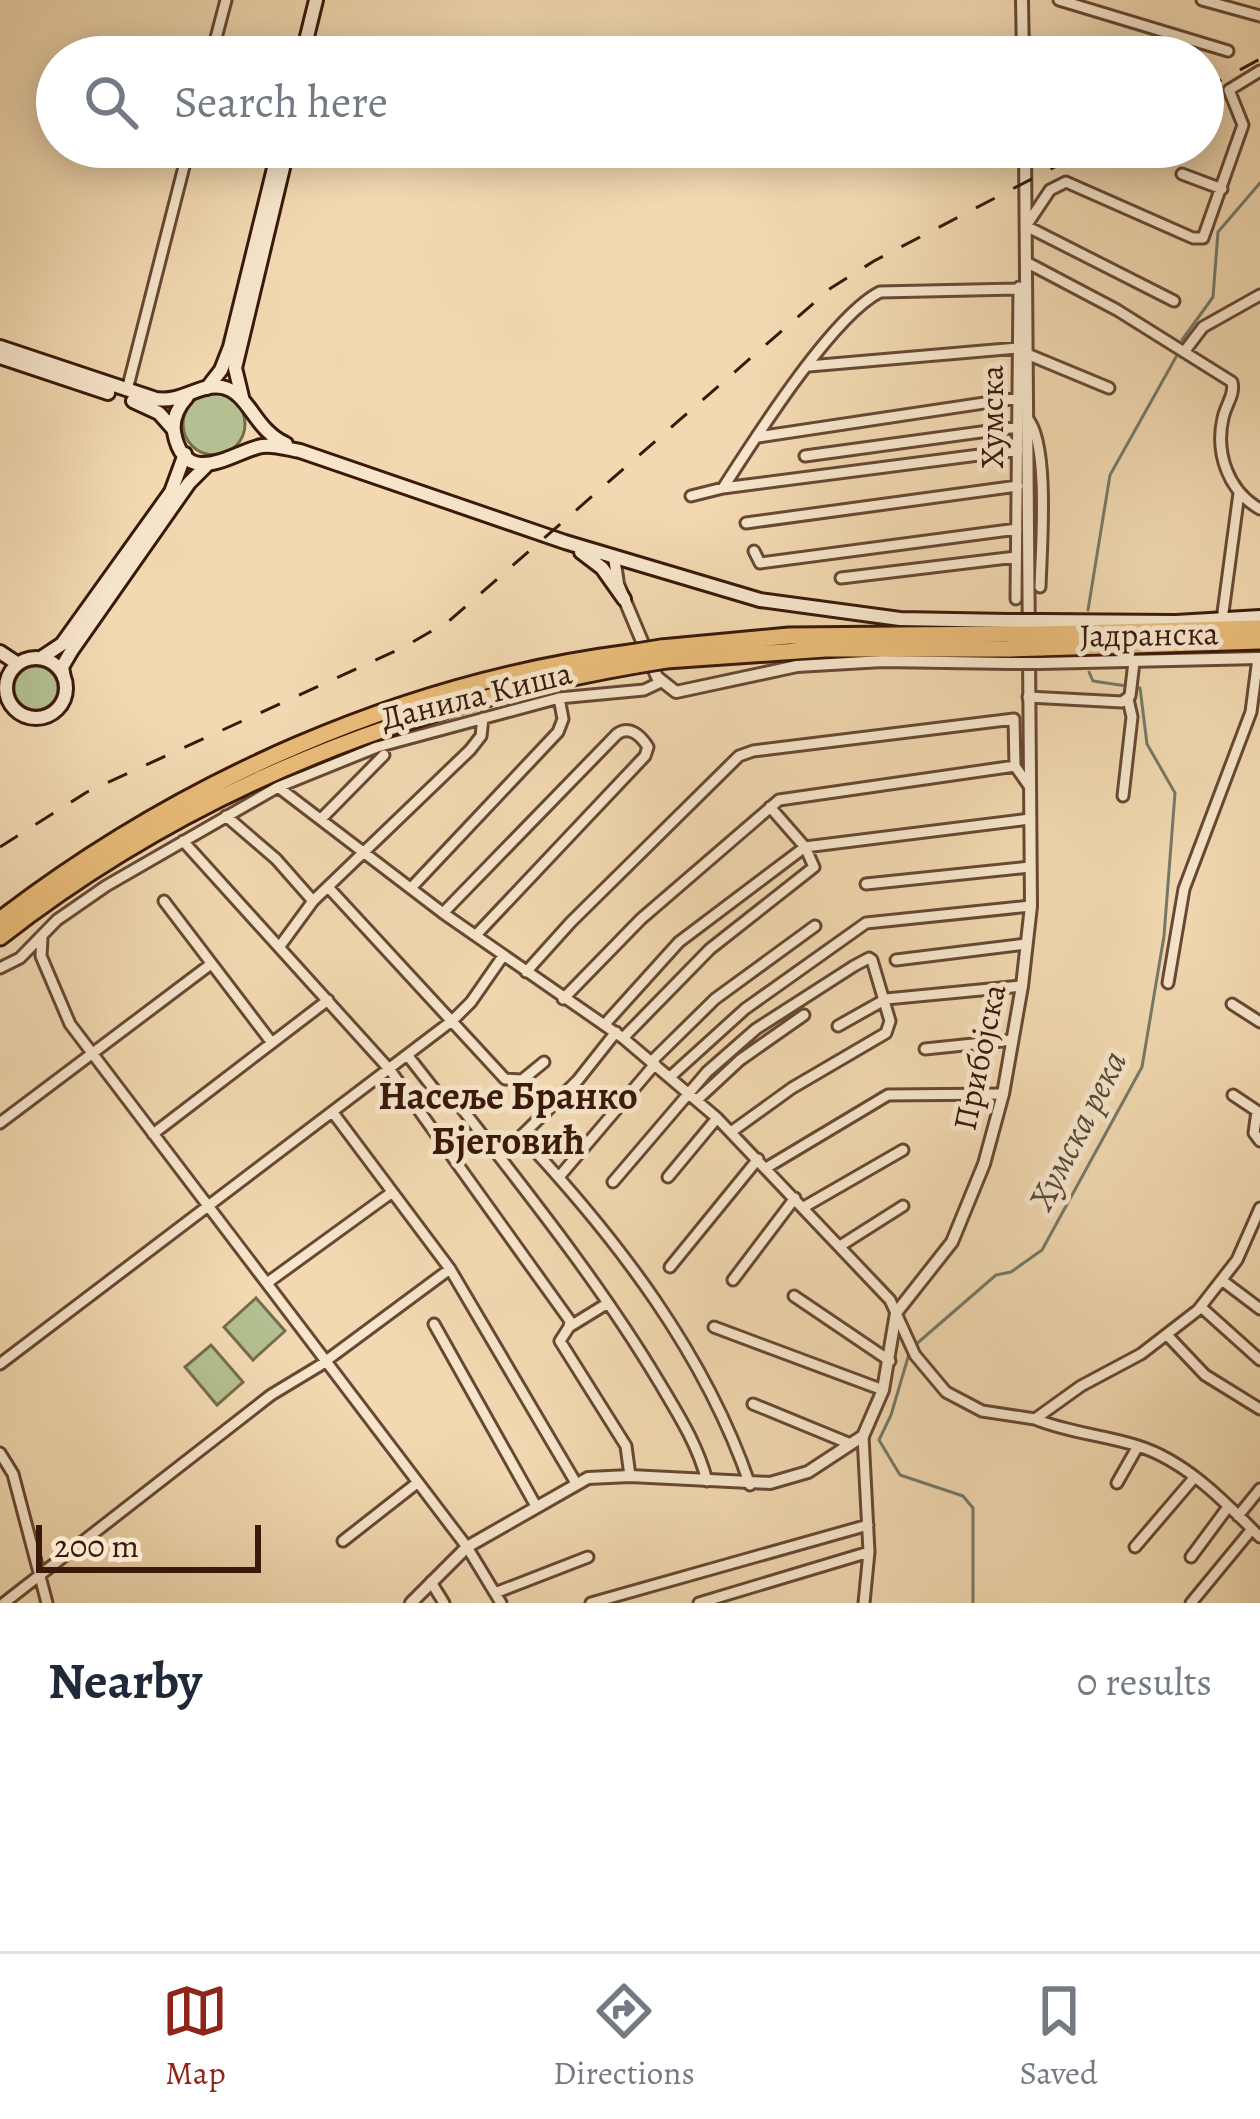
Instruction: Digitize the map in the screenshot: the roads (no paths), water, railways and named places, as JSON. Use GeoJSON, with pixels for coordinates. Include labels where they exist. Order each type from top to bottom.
{"type":"FeatureCollection","features":[{"type":"Feature","properties":{"kind":"highway"},"geometry":{"type":"LineString","coordinates":[[1040,642],[1260,628]]}},
{"type":"Feature","properties":{"kind":"highway"},"geometry":{"type":"LineString","coordinates":[[0,920],[21,913],[172,822],[313,754],[462,702],[633,659],[1009,642],[1259,653]]}},
{"type":"Feature","properties":{"kind":"highway"},"geometry":{"type":"LineString","coordinates":[[0,937],[21,913]]}},
{"type":"Feature","properties":{"kind":"main road"},"geometry":{"type":"LineString","coordinates":[[311,36],[320,0]]}},
{"type":"Feature","properties":{"kind":"main road"},"geometry":{"type":"LineString","coordinates":[[207,388],[230,347],[278,168]]}},
{"type":"Feature","properties":{"kind":"main road"},"geometry":{"type":"LineString","coordinates":[[279,168],[235,368],[242,398],[267,435],[300,451],[565,542],[800,608],[900,619],[1009,642],[1260,617]]}},
{"type":"Feature","properties":{"kind":"main road"},"geometry":{"type":"LineString","coordinates":[[0,347],[164,400],[207,388],[228,388],[242,398]]}},
{"type":"Feature","properties":{"kind":"main road"},"geometry":{"type":"LineString","coordinates":[[0,357],[145,405],[164,417],[185,454],[208,464]]}},
{"type":"Feature","properties":{"kind":"main road"},"geometry":{"type":"LineString","coordinates":[[174,431],[177,412],[187,397]]}},
{"type":"Feature","properties":{"kind":"main road"},"geometry":{"type":"LineString","coordinates":[[238,456],[251,436],[252,414]]}},
{"type":"Feature","properties":{"kind":"main road"},"geometry":{"type":"LineString","coordinates":[[185,454],[171,492],[62,644],[41,658],[18,664],[3,680],[15,710],[40,718],[61,703],[65,691],[62,667],[72,650],[189,483],[208,464],[266,446],[300,451]]}},
{"type":"Feature","properties":{"kind":"main road"},"geometry":{"type":"LineString","coordinates":[[565,542],[602,568],[624,599]]}},
{"type":"Feature","properties":{"kind":"main road"},"geometry":{"type":"LineString","coordinates":[[618,584],[629,570],[643,566]]}},
{"type":"Feature","properties":{"kind":"main road"},"geometry":{"type":"LineString","coordinates":[[0,652],[18,664]]}},
{"type":"Feature","properties":{"kind":"main road"},"geometry":{"type":"LineString","coordinates":[[41,658],[55,665],[64,678]]}},
{"type":"Feature","properties":{"kind":"street"},"geometry":{"type":"LineString","coordinates":[[217,36],[226,0]]}},
{"type":"Feature","properties":{"kind":"street"},"geometry":{"type":"LineString","coordinates":[[1022,0],[1023,36]]}},
{"type":"Feature","properties":{"kind":"street"},"geometry":{"type":"LineString","coordinates":[[1059,0],[1178,36]]}},
{"type":"Feature","properties":{"kind":"street"},"geometry":{"type":"LineString","coordinates":[[1202,0],[1260,16]]}},
{"type":"Feature","properties":{"kind":"street"},"geometry":{"type":"LineString","coordinates":[[1224,50],[1228,51]]}},
{"type":"Feature","properties":{"kind":"street"},"geometry":{"type":"LineString","coordinates":[[1174,301],[1026,226],[1050,190],[1066,182],[1193,238],[1203,238],[1243,125],[1230,95],[1233,85],[1260,70]]}},
{"type":"Feature","properties":{"kind":"street"},"geometry":{"type":"LineString","coordinates":[[127,390],[184,168]]}},
{"type":"Feature","properties":{"kind":"street","name":"Хумска"},"geometry":{"type":"LineString","coordinates":[[1025,168],[1022,284],[1028,697]]}},
{"type":"Feature","properties":{"kind":"street"},"geometry":{"type":"LineString","coordinates":[[1182,174],[1222,189]]}},
{"type":"Feature","properties":{"kind":"street"},"geometry":{"type":"LineString","coordinates":[[1026,262],[1117,310],[1234,386],[1222,421],[1221,454],[1239,493],[1260,508]]}},
{"type":"Feature","properties":{"kind":"street"},"geometry":{"type":"LineString","coordinates":[[724,488],[840,324],[866,299],[880,292],[1022,284]]}},
{"type":"Feature","properties":{"kind":"street"},"geometry":{"type":"LineString","coordinates":[[1184,352],[1203,328],[1260,295]]}},
{"type":"Feature","properties":{"kind":"street"},"geometry":{"type":"LineString","coordinates":[[809,366],[1023,351],[1109,388]]}},
{"type":"Feature","properties":{"kind":"street","name":"Хумска"},"geometry":{"type":"LineString","coordinates":[[1016,599],[1018,450],[1023,423],[1018,398],[1023,351]]}},
{"type":"Feature","properties":{"kind":"street"},"geometry":{"type":"LineString","coordinates":[[758,437],[1018,398]]}},
{"type":"Feature","properties":{"kind":"street"},"geometry":{"type":"LineString","coordinates":[[805,456],[1023,423]]}},
{"type":"Feature","properties":{"kind":"street","name":"Хумска"},"geometry":{"type":"LineString","coordinates":[[1023,423],[1034,424],[1040,465],[1040,586]]}},
{"type":"Feature","properties":{"kind":"street"},"geometry":{"type":"LineString","coordinates":[[691,496],[1018,450]]}},
{"type":"Feature","properties":{"kind":"street"},"geometry":{"type":"LineString","coordinates":[[746,523],[1018,485]]}},
{"type":"Feature","properties":{"kind":"street"},"geometry":{"type":"LineString","coordinates":[[1222,620],[1239,493]]}},
{"type":"Feature","properties":{"kind":"street"},"geometry":{"type":"LineString","coordinates":[[754,551],[760,563],[1017,529]]}},
{"type":"Feature","properties":{"kind":"street"},"geometry":{"type":"LineString","coordinates":[[614,557],[618,584],[661,682]]}},
{"type":"Feature","properties":{"kind":"street"},"geometry":{"type":"LineString","coordinates":[[842,578],[1016,557]]}},
{"type":"Feature","properties":{"kind":"street","name":"Данила Киша"},"geometry":{"type":"LineString","coordinates":[[0,968],[42,938],[57,920],[183,841],[278,787],[377,747],[559,698],[644,690],[661,682],[670,690],[685,692],[797,666],[883,661],[1009,642]]}},
{"type":"Feature","properties":{"kind":"street","name":"Јадранска"},"geometry":{"type":"LineString","coordinates":[[1040,642],[1134,662],[1259,653]]}},
{"type":"Feature","properties":{"kind":"street"},"geometry":{"type":"LineString","coordinates":[[1168,983],[1184,889],[1251,712],[1259,653]]}},
{"type":"Feature","properties":{"kind":"street"},"geometry":{"type":"LineString","coordinates":[[1123,796],[1134,662]]}},
{"type":"Feature","properties":{"kind":"street"},"geometry":{"type":"LineString","coordinates":[[1028,697],[1114,703],[1131,690]]}},
{"type":"Feature","properties":{"kind":"street","name":"Прибојска"},"geometry":{"type":"LineString","coordinates":[[896,1313],[952,1242],[984,1164],[1003,1094],[1030,905],[1028,697]]}},
{"type":"Feature","properties":{"kind":"street"},"geometry":{"type":"LineString","coordinates":[[411,888],[557,733],[563,719],[559,698]]}},
{"type":"Feature","properties":{"kind":"street"},"geometry":{"type":"LineString","coordinates":[[280,946],[313,902],[470,750],[481,736],[483,718]]}},
{"type":"Feature","properties":{"kind":"street"},"geometry":{"type":"LineString","coordinates":[[526,972],[739,756],[1014,718],[1015,766],[1029,785]]}},
{"type":"Feature","properties":{"kind":"street"},"geometry":{"type":"LineString","coordinates":[[443,913],[620,732],[639,735],[648,747],[645,756],[476,935]]}},
{"type":"Feature","properties":{"kind":"street"},"geometry":{"type":"LineString","coordinates":[[321,819],[384,755]]}},
{"type":"Feature","properties":{"kind":"street"},"geometry":{"type":"LineString","coordinates":[[563,999],[641,919],[770,807],[790,796],[1015,766]]}},
{"type":"Feature","properties":{"kind":"street"},"geometry":{"type":"LineString","coordinates":[[278,787],[443,913],[605,1024],[717,1118],[890,1300],[915,1355],[946,1392],[968,1406],[1138,1446],[1179,1465],[1228,1507],[1256,1533],[1191,1603]]}},
{"type":"Feature","properties":{"kind":"street"},"geometry":{"type":"LineString","coordinates":[[500,1157],[710,949],[811,871],[814,862],[770,807]]}},
{"type":"Feature","properties":{"kind":"street"},"geometry":{"type":"LineString","coordinates":[[226,816],[276,859],[313,902]]}},
{"type":"Feature","properties":{"kind":"street"},"geometry":{"type":"LineString","coordinates":[[605,1024],[679,942],[805,848],[1030,819]]}},
{"type":"Feature","properties":{"kind":"street"},"geometry":{"type":"LineString","coordinates":[[183,841],[390,1070],[571,1321],[560,1340],[626,1446],[631,1476]]}},
{"type":"Feature","properties":{"kind":"street"},"geometry":{"type":"LineString","coordinates":[[866,884],[1030,867]]}},
{"type":"Feature","properties":{"kind":"street"},"geometry":{"type":"LineString","coordinates":[[328,887],[509,1081],[522,1080],[544,1062]]}},
{"type":"Feature","properties":{"kind":"street"},"geometry":{"type":"LineString","coordinates":[[164,901],[272,1043]]}},
{"type":"Feature","properties":{"kind":"street"},"geometry":{"type":"LineString","coordinates":[[670,1077],[746,1009],[866,922],[1030,905]]}},
{"type":"Feature","properties":{"kind":"street"},"geometry":{"type":"LineString","coordinates":[[560,1177],[653,1062],[715,998],[814,926]]}},
{"type":"Feature","properties":{"kind":"street"},"geometry":{"type":"LineString","coordinates":[[42,938],[41,956],[70,1024],[467,1547],[498,1598],[588,1557]]}},
{"type":"Feature","properties":{"kind":"street"},"geometry":{"type":"LineString","coordinates":[[896,961],[1027,944]]}},
{"type":"Feature","properties":{"kind":"street"},"geometry":{"type":"LineString","coordinates":[[0,1364],[453,1020],[503,956]]}},
{"type":"Feature","properties":{"kind":"street"},"geometry":{"type":"LineString","coordinates":[[613,1182],[687,1091],[756,1029],[869,958],[886,999],[889,1028],[731,1132]]}},
{"type":"Feature","properties":{"kind":"street"},"geometry":{"type":"LineString","coordinates":[[0,1124],[211,964]]}},
{"type":"Feature","properties":{"kind":"street"},"geometry":{"type":"LineString","coordinates":[[838,1026],[886,999],[1022,986]]}},
{"type":"Feature","properties":{"kind":"street"},"geometry":{"type":"LineString","coordinates":[[153,1134],[328,1000]]}},
{"type":"Feature","properties":{"kind":"street"},"geometry":{"type":"LineString","coordinates":[[1232,1004],[1260,1022]]}},
{"type":"Feature","properties":{"kind":"street"},"geometry":{"type":"LineString","coordinates":[[697,1100],[740,1060],[804,1015]]}},
{"type":"Feature","properties":{"kind":"street"},"geometry":{"type":"LineString","coordinates":[[925,1049],[1012,1040]]}},
{"type":"Feature","properties":{"kind":"street"},"geometry":{"type":"LineString","coordinates":[[408,1056],[437,1093],[460,1106],[608,1303],[677,1413],[701,1457],[707,1481]]}},
{"type":"Feature","properties":{"kind":"street"},"geometry":{"type":"LineString","coordinates":[[670,1267],[762,1164],[888,1095],[1003,1094]]}},
{"type":"Feature","properties":{"kind":"street"},"geometry":{"type":"LineString","coordinates":[[1233,1095],[1257,1112],[1254,1133],[1260,1142]]}},
{"type":"Feature","properties":{"kind":"street"},"geometry":{"type":"LineString","coordinates":[[334,1114],[450,1269],[576,1483]]}},
{"type":"Feature","properties":{"kind":"street"},"geometry":{"type":"LineString","coordinates":[[668,1177],[717,1118]]}},
{"type":"Feature","properties":{"kind":"street"},"geometry":{"type":"LineString","coordinates":[[523,1138],[597,1221],[702,1372],[750,1485]]}},
{"type":"Feature","properties":{"kind":"street"},"geometry":{"type":"LineString","coordinates":[[804,1208],[903,1150]]}},
{"type":"Feature","properties":{"kind":"street"},"geometry":{"type":"LineString","coordinates":[[267,1283],[392,1193]]}},
{"type":"Feature","properties":{"kind":"street"},"geometry":{"type":"LineString","coordinates":[[733,1280],[795,1198]]}},
{"type":"Feature","properties":{"kind":"street"},"geometry":{"type":"LineString","coordinates":[[840,1246],[903,1206]]}},
{"type":"Feature","properties":{"kind":"street"},"geometry":{"type":"LineString","coordinates":[[1036,1419],[1081,1386],[1168,1336],[1201,1307],[1248,1241],[1260,1208]]}},
{"type":"Feature","properties":{"kind":"street"},"geometry":{"type":"LineString","coordinates":[[1248,1241],[1260,1249]]}},
{"type":"Feature","properties":{"kind":"street"},"geometry":{"type":"LineString","coordinates":[[4,1603],[271,1395],[450,1269]]}},
{"type":"Feature","properties":{"kind":"street"},"geometry":{"type":"LineString","coordinates":[[1223,1281],[1260,1309]]}},
{"type":"Feature","properties":{"kind":"street"},"geometry":{"type":"LineString","coordinates":[[794,1295],[890,1361]]}},
{"type":"Feature","properties":{"kind":"street"},"geometry":{"type":"LineString","coordinates":[[569,1327],[608,1303]]}},
{"type":"Feature","properties":{"kind":"street"},"geometry":{"type":"LineString","coordinates":[[1201,1307],[1260,1360]]}},
{"type":"Feature","properties":{"kind":"street"},"geometry":{"type":"LineString","coordinates":[[864,1603],[869,1552],[863,1436],[884,1390],[896,1313]]}},
{"type":"Feature","properties":{"kind":"street"},"geometry":{"type":"LineString","coordinates":[[434,1324],[536,1506]]}},
{"type":"Feature","properties":{"kind":"street"},"geometry":{"type":"LineString","coordinates":[[714,1327],[884,1390]]}},
{"type":"Feature","properties":{"kind":"street"},"geometry":{"type":"LineString","coordinates":[[1168,1336],[1205,1375],[1260,1409]]}},
{"type":"Feature","properties":{"kind":"street"},"geometry":{"type":"LineString","coordinates":[[753,1404],[848,1443]]}},
{"type":"Feature","properties":{"kind":"street"},"geometry":{"type":"LineString","coordinates":[[411,1603],[467,1547],[576,1483],[602,1476],[750,1485],[788,1480],[863,1436]]}},
{"type":"Feature","properties":{"kind":"street"},"geometry":{"type":"LineString","coordinates":[[1117,1484],[1138,1446]]}},
{"type":"Feature","properties":{"kind":"street"},"geometry":{"type":"LineString","coordinates":[[0,1453],[13,1474],[47,1603]]}},
{"type":"Feature","properties":{"kind":"street"},"geometry":{"type":"LineString","coordinates":[[1136,1547],[1194,1478]]}},
{"type":"Feature","properties":{"kind":"street"},"geometry":{"type":"LineString","coordinates":[[343,1541],[417,1483]]}},
{"type":"Feature","properties":{"kind":"street"},"geometry":{"type":"LineString","coordinates":[[1238,1516],[1260,1489]]}},
{"type":"Feature","properties":{"kind":"street"},"geometry":{"type":"LineString","coordinates":[[1191,1557],[1228,1507]]}},
{"type":"Feature","properties":{"kind":"street"},"geometry":{"type":"LineString","coordinates":[[591,1603],[868,1525]]}},
{"type":"Feature","properties":{"kind":"street"},"geometry":{"type":"LineString","coordinates":[[699,1603],[869,1552]]}},
{"type":"Feature","properties":{"kind":"street"},"geometry":{"type":"LineString","coordinates":[[431,1582],[443,1603]]}},
{"type":"Feature","properties":{"kind":"waterway","name":"Хумска река"},"geometry":{"type":"LineString","coordinates":[[1182,340],[1213,297],[1218,232],[1260,183]]}},
{"type":"Feature","properties":{"kind":"waterway","name":"Хумска река"},"geometry":{"type":"LineString","coordinates":[[1088,610],[1110,475],[1176,357]]}},
{"type":"Feature","properties":{"kind":"waterway","name":"Хумска река"},"geometry":{"type":"LineString","coordinates":[[914,1346],[996,1275],[1011,1272],[1042,1250],[1142,1067],[1164,936],[1175,793],[1147,744],[1140,688],[1093,681],[1089,672]]}},
{"type":"Feature","properties":{"kind":"waterway","name":"Хумска река"},"geometry":{"type":"LineString","coordinates":[[909,1354],[879,1440],[900,1475],[963,1496],[973,1508],[973,1603]]}},
{"type":"Feature","properties":{"kind":"railway"},"geometry":{"type":"LineString","coordinates":[[1224,79],[1260,59]]}},
{"type":"Feature","properties":{"kind":"railway"},"geometry":{"type":"LineString","coordinates":[[0,847],[87,792],[404,647],[449,621],[831,288],[1053,168]]}},
{"type":"Feature","properties":{"kind":"district","name":"Насеље Бранко Бјеговић"},"geometry":{"type":"Point","coordinates":[508,1118]}}]}
